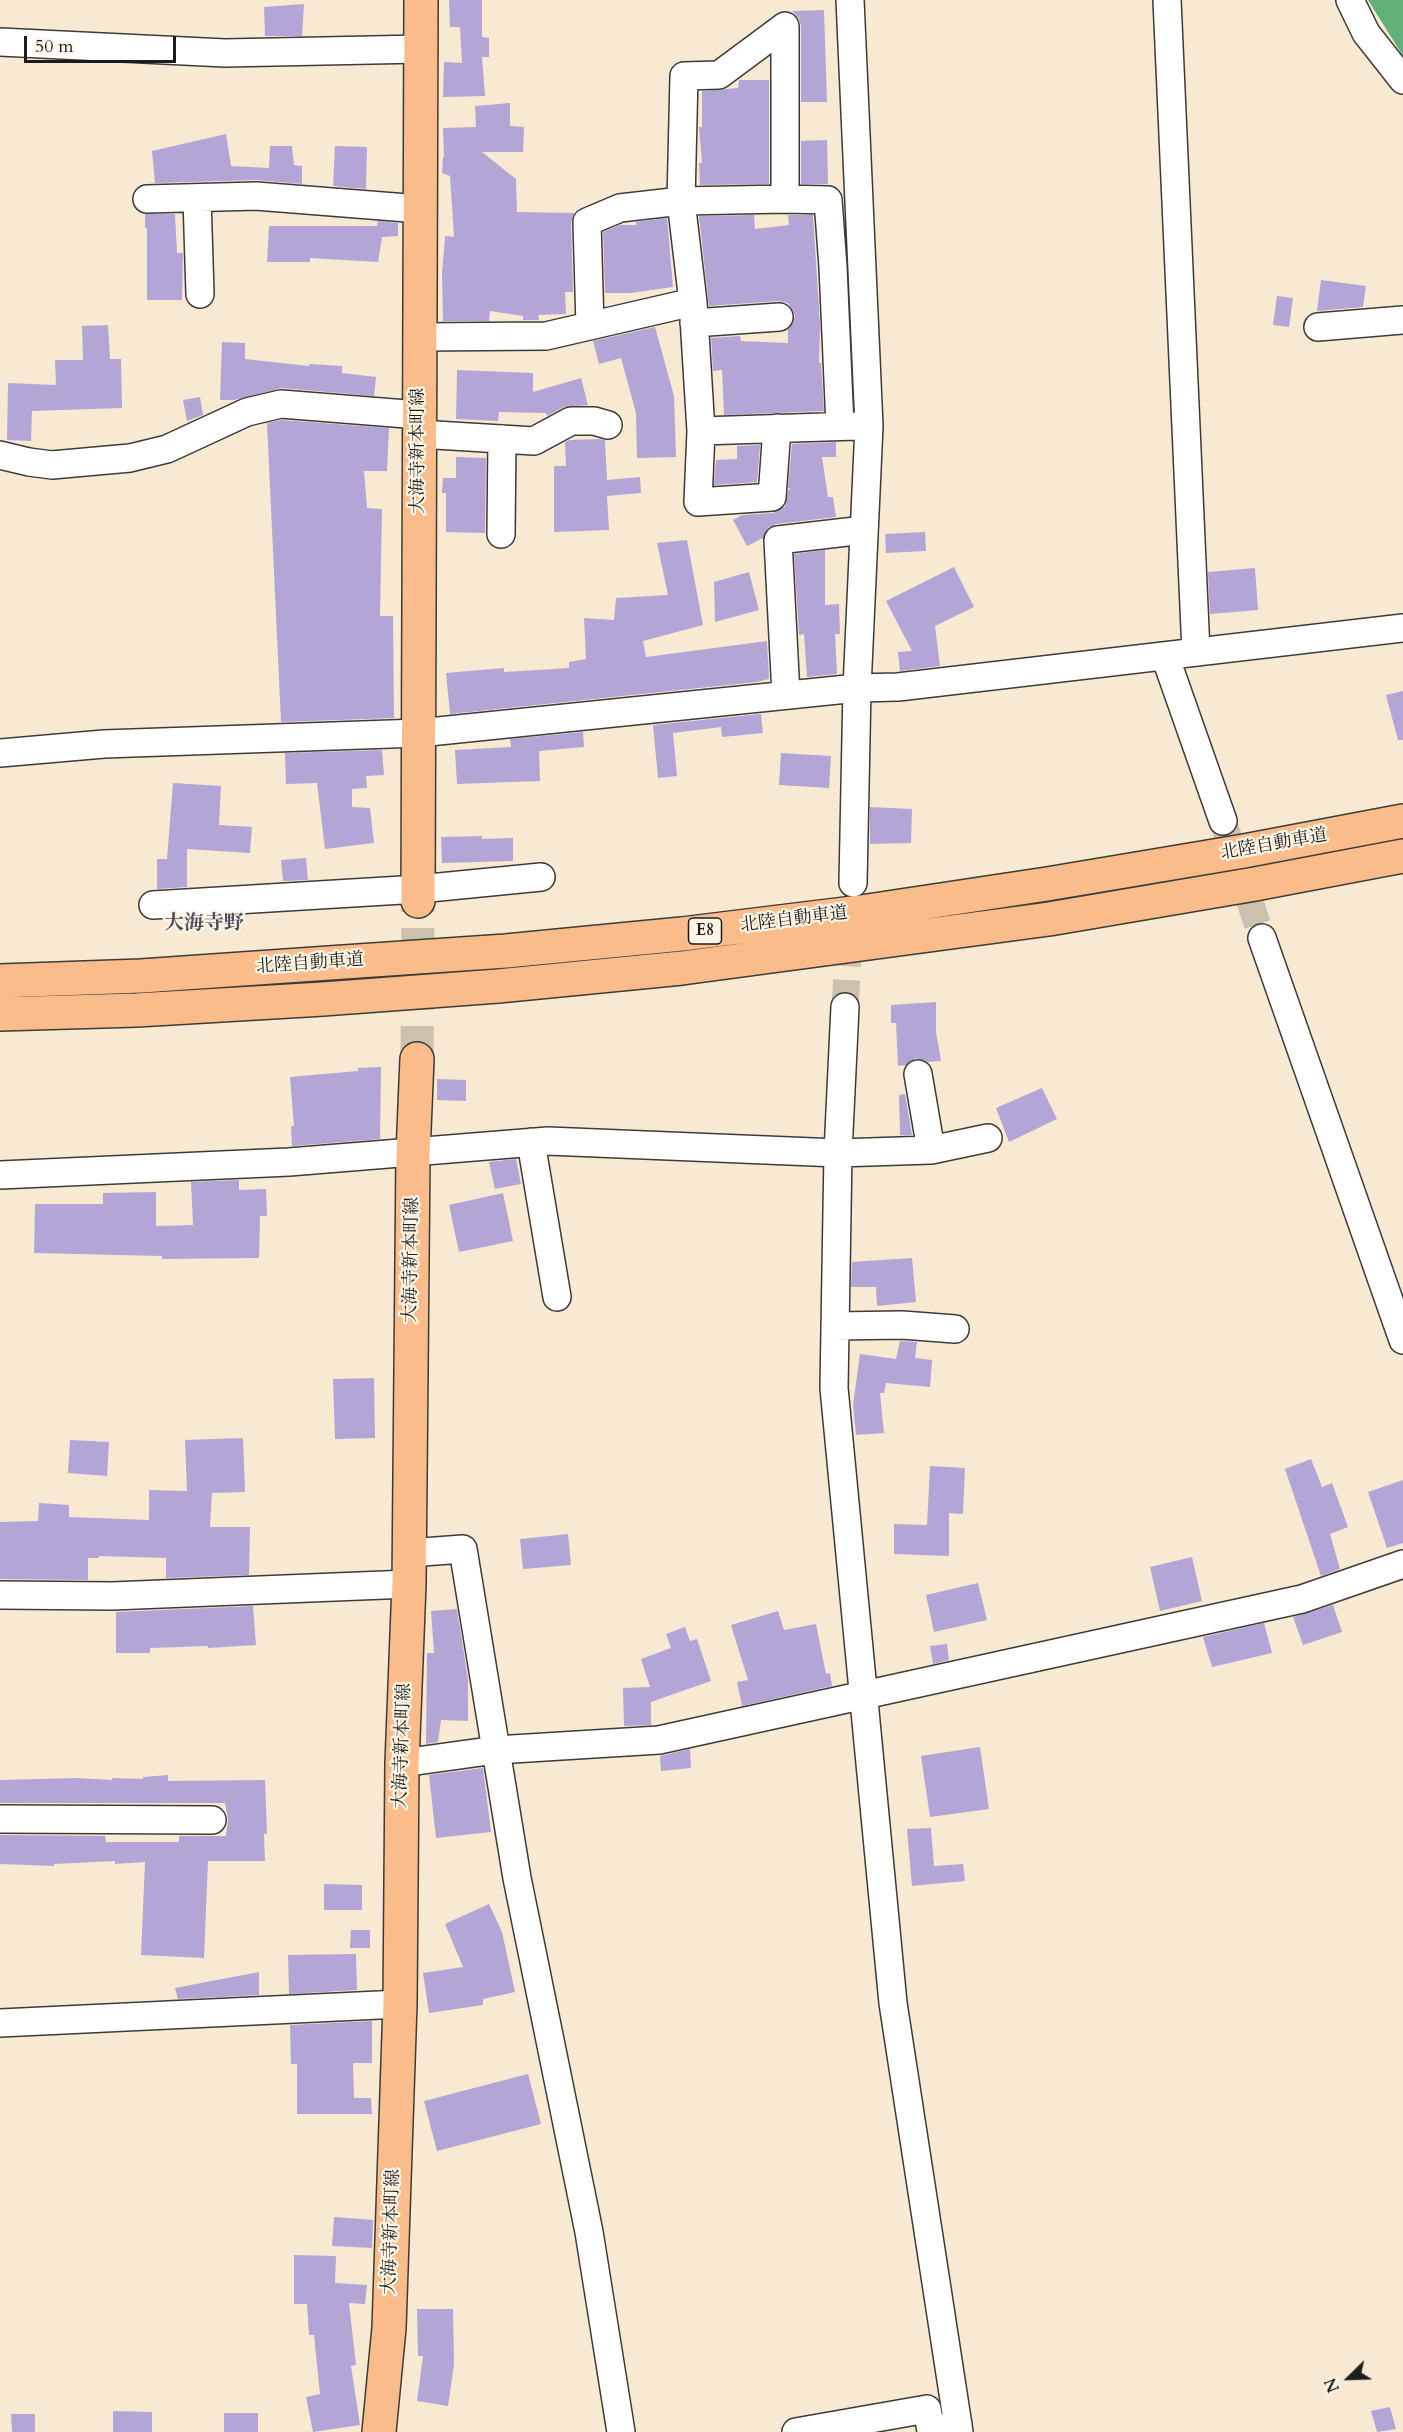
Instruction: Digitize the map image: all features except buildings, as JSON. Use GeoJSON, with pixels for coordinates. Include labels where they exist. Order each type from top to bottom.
{"type":"FeatureCollection","features":[{"type":"Feature","properties":{"kind":"main road","name":"大海寺新本町線"},"geometry":{"type":"LineString","coordinates":[[418,895],[421,0]]}},
{"type":"Feature","properties":{"kind":"main road","name":"北陸自動車道"},"geometry":{"type":"LineString","coordinates":[[0,981],[141,976],[506,951],[682,934],[861,912],[1047,884],[1244,851],[1403,821]]}},
{"type":"Feature","properties":{"kind":"main road","name":"北陸自動車道"},"geometry":{"type":"LineString","coordinates":[[0,1014],[137,1010],[335,998],[498,986],[682,968],[1049,919],[1403,856]]}},
{"type":"Feature","properties":{"kind":"main road","name":"大海寺新本町線"},"geometry":{"type":"LineString","coordinates":[[379,2432],[389,2328],[400,2004],[402,1763],[409,1569],[413,1154],[417,1059]]}},
{"type":"Feature","properties":{"kind":"street"},"geometry":{"type":"LineString","coordinates":[[850,0],[869,426],[857,688],[853,883]]}},
{"type":"Feature","properties":{"kind":"street"},"geometry":{"type":"LineString","coordinates":[[1167,0],[1196,652]]}},
{"type":"Feature","properties":{"kind":"street"},"geometry":{"type":"LineString","coordinates":[[1350,0],[1366,33],[1403,80]]}},
{"type":"Feature","properties":{"kind":"street"},"geometry":{"type":"LineString","coordinates":[[777,428],[772,497],[698,502],[701,431],[693,313],[681,201],[684,76],[719,75],[785,26],[785,199]]}},
{"type":"Feature","properties":{"kind":"street"},"geometry":{"type":"LineString","coordinates":[[0,42],[225,53],[421,49]]}},
{"type":"Feature","properties":{"kind":"street"},"geometry":{"type":"LineString","coordinates":[[147,199],[256,196],[420,209]]}},
{"type":"Feature","properties":{"kind":"street"},"geometry":{"type":"LineString","coordinates":[[197,198],[200,294]]}},
{"type":"Feature","properties":{"kind":"street"},"geometry":{"type":"LineString","coordinates":[[591,326],[587,222],[620,208],[681,201],[828,200],[840,426]]}},
{"type":"Feature","properties":{"kind":"street"},"geometry":{"type":"LineString","coordinates":[[420,337],[546,336],[591,326],[693,313],[779,317]]}},
{"type":"Feature","properties":{"kind":"street"},"geometry":{"type":"LineString","coordinates":[[1318,327],[1403,320]]}},
{"type":"Feature","properties":{"kind":"street"},"geometry":{"type":"LineString","coordinates":[[0,455],[52,465],[130,458],[167,449],[247,412],[281,404],[502,439],[534,441],[571,421],[594,421],[608,425]]}},
{"type":"Feature","properties":{"kind":"street"},"geometry":{"type":"LineString","coordinates":[[701,431],[869,426]]}},
{"type":"Feature","properties":{"kind":"street"},"geometry":{"type":"LineString","coordinates":[[501,534],[502,439]]}},
{"type":"Feature","properties":{"kind":"street"},"geometry":{"type":"LineString","coordinates":[[786,695],[778,540],[864,530]]}},
{"type":"Feature","properties":{"kind":"street"},"geometry":{"type":"LineString","coordinates":[[0,753],[104,744],[419,733],[857,688],[898,687],[1403,628]]}},
{"type":"Feature","properties":{"kind":"street"},"geometry":{"type":"LineString","coordinates":[[1165,656],[1223,820]]}},
{"type":"Feature","properties":{"kind":"street"},"geometry":{"type":"LineString","coordinates":[[153,905],[418,895],[541,877]]}},
{"type":"Feature","properties":{"kind":"street"},"geometry":{"type":"LineString","coordinates":[[1262,938],[1403,1340]]}},
{"type":"Feature","properties":{"kind":"street"},"geometry":{"type":"LineString","coordinates":[[796,2432],[927,2409],[931,2431],[958,2428],[893,2003],[834,1388],[838,1153],[845,1007]]}},
{"type":"Feature","properties":{"kind":"street"},"geometry":{"type":"LineString","coordinates":[[918,1074],[931,1150]]}},
{"type":"Feature","properties":{"kind":"street"},"geometry":{"type":"LineString","coordinates":[[0,1175],[413,1154],[531,1142],[838,1153],[931,1150],[988,1138]]}},
{"type":"Feature","properties":{"kind":"street"},"geometry":{"type":"LineString","coordinates":[[531,1142],[557,1297]]}},
{"type":"Feature","properties":{"kind":"street"},"geometry":{"type":"LineString","coordinates":[[835,1326],[902,1325],[955,1329]]}},
{"type":"Feature","properties":{"kind":"street"},"geometry":{"type":"LineString","coordinates":[[0,1595],[112,1596],[409,1569],[463,1549],[517,1878],[589,2232],[621,2432]]}},
{"type":"Feature","properties":{"kind":"street"},"geometry":{"type":"LineString","coordinates":[[402,1763],[496,1750],[659,1740],[1302,1599],[1403,1564]]}},
{"type":"Feature","properties":{"kind":"street"},"geometry":{"type":"LineString","coordinates":[[0,1819],[212,1820]]}},
{"type":"Feature","properties":{"kind":"street"},"geometry":{"type":"LineString","coordinates":[[0,2023],[400,2004]]}},
{"type":"Feature","properties":{"kind":"green space"},"geometry":{"type":"Polygon","coordinates":[[[1368,0],[1403,0],[1403,56],[1368,0]]]}},
{"type":"Feature","properties":{"kind":"tunnel"},"geometry":{"type":"LineString","coordinates":[[1223,821],[1262,938]]}},
{"type":"Feature","properties":{"kind":"tunnel"},"geometry":{"type":"LineString","coordinates":[[417,1059],[418,901]]}},
{"type":"Feature","properties":{"kind":"tunnel"},"geometry":{"type":"LineString","coordinates":[[845,1007],[850,925]]}},
{"type":"Feature","properties":{"kind":"district","name":"大海寺野"},"geometry":{"type":"Point","coordinates":[204,924]}}]}
